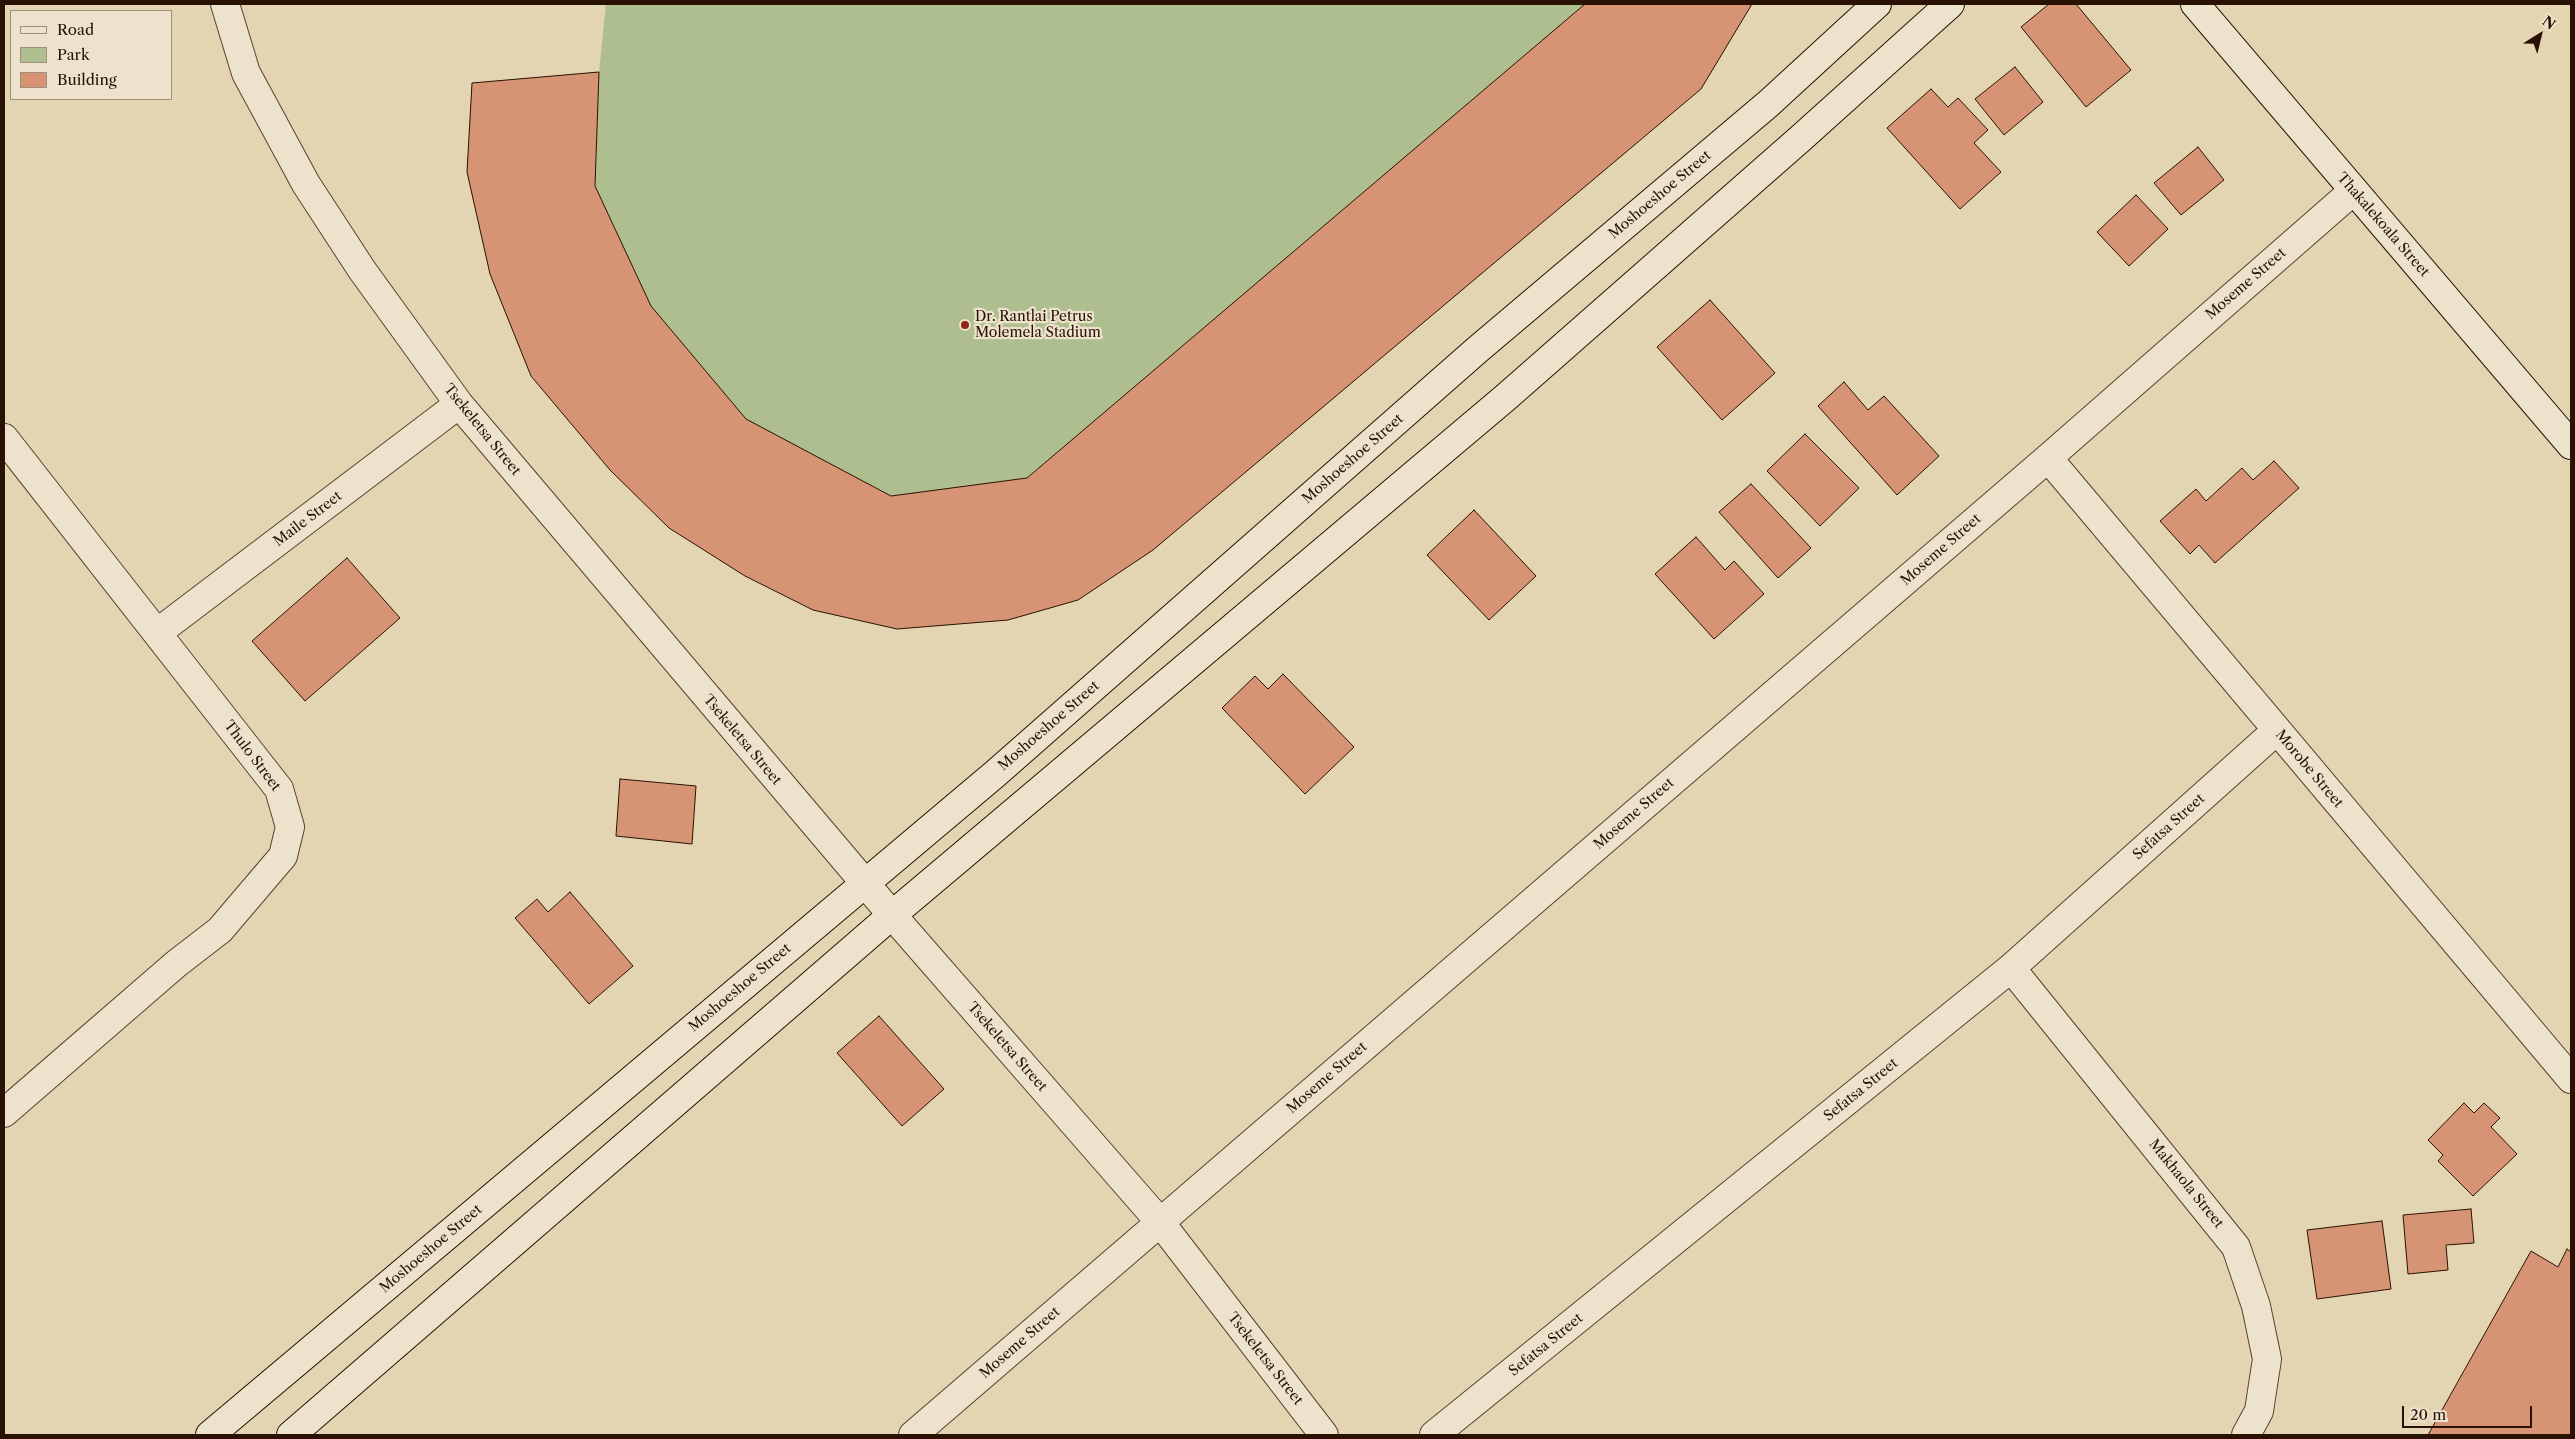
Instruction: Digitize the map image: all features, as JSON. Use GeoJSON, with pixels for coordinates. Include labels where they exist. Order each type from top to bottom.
{"type":"FeatureCollection","features":[{"type":"Feature","properties":{"kind":"street","name":"Tsekeletsa Street"},"geometry":{"type":"LineString","coordinates":[[225,4],[246,73],[306,184],[362,270],[459,404],[892,915],[1160,1222],[1324,1435]]}},
{"type":"Feature","properties":{"kind":"street","name":"Moshoeshoe Street"},"geometry":{"type":"LineString","coordinates":[[210,1435],[995,774],[1477,350],[1768,104],[1876,4]]}},
{"type":"Feature","properties":{"kind":"street"},"geometry":{"type":"LineString","coordinates":[[291,1435],[892,915],[1505,398],[1801,138],[1950,4]]}},
{"type":"Feature","properties":{"kind":"street","name":"Thakalekoala Street"},"geometry":{"type":"LineString","coordinates":[[2195,4],[2571,445]]}},
{"type":"Feature","properties":{"kind":"street","name":"Moseme Street"},"geometry":{"type":"LineString","coordinates":[[913,1435],[2048,458],[2353,190]]}},
{"type":"Feature","properties":{"kind":"street","name":"Maile Street"},"geometry":{"type":"LineString","coordinates":[[157,633],[459,404]]}},
{"type":"Feature","properties":{"kind":"street","name":"Thulo Street"},"geometry":{"type":"LineString","coordinates":[[4,438],[279,789],[290,827],[283,856],[220,930],[176,964],[4,1113]]}},
{"type":"Feature","properties":{"kind":"street","name":"Morobe Street"},"geometry":{"type":"LineString","coordinates":[[2048,458],[2571,1079]]}},
{"type":"Feature","properties":{"kind":"street","name":"Sefatsa Street"},"geometry":{"type":"LineString","coordinates":[[1434,1435],[2011,968],[2276,731]]}},
{"type":"Feature","properties":{"kind":"street","name":"Makhaola Street"},"geometry":{"type":"LineString","coordinates":[[2011,968],[2236,1247],[2256,1306],[2267,1358],[2259,1410],[2246,1435]]}},
{"type":"Feature","properties":{"kind":"green space","name":"Dr. Rantlai Petrus Molemela Stadium"},"geometry":{"type":"Polygon","coordinates":[[[606,4],[1752,4],[1701,89],[1153,550],[1078,600],[1008,620],[897,629],[813,610],[745,576],[531,376],[490,274],[467,172],[472,83],[599,72],[606,4]]]}},
{"type":"Feature","properties":{"kind":"building"},"geometry":{"type":"Polygon","coordinates":[[[1585,4],[1752,4],[1701,89],[1153,550],[1078,600],[1008,620],[897,629],[813,610],[745,576],[669,528],[610,470],[531,376],[490,274],[467,172],[472,83],[599,72],[595,186],[651,306],[746,419],[891,496],[1027,478],[1585,4]]]}},
{"type":"Feature","properties":{"kind":"building"},"geometry":{"type":"Polygon","coordinates":[[[2049,4],[2076,4],[2131,70],[2086,107],[2021,27],[2049,4]]]}},
{"type":"Feature","properties":{"kind":"building"},"geometry":{"type":"Polygon","coordinates":[[[2015,67],[2043,102],[2004,135],[1975,99],[2015,67]]]}},
{"type":"Feature","properties":{"kind":"building"},"geometry":{"type":"Polygon","coordinates":[[[1931,89],[1948,107],[1958,98],[1988,130],[1974,143],[2001,172],[1960,209],[1887,128],[1931,89]]]}},
{"type":"Feature","properties":{"kind":"building"},"geometry":{"type":"Polygon","coordinates":[[[2198,147],[2224,180],[2181,215],[2154,183],[2198,147]]]}},
{"type":"Feature","properties":{"kind":"building"},"geometry":{"type":"Polygon","coordinates":[[[2136,195],[2168,229],[2129,266],[2097,232],[2136,195]]]}},
{"type":"Feature","properties":{"kind":"building"},"geometry":{"type":"Polygon","coordinates":[[[1710,300],[1775,373],[1722,420],[1657,347],[1710,300]]]}},
{"type":"Feature","properties":{"kind":"building"},"geometry":{"type":"Polygon","coordinates":[[[1844,382],[1868,410],[1884,396],[1939,456],[1897,495],[1818,406],[1844,382]]]}},
{"type":"Feature","properties":{"kind":"building"},"geometry":{"type":"Polygon","coordinates":[[[1805,434],[1859,488],[1820,526],[1767,471],[1805,434]]]}},
{"type":"Feature","properties":{"kind":"building"},"geometry":{"type":"Polygon","coordinates":[[[2274,461],[2299,488],[2215,563],[2199,545],[2190,554],[2160,521],[2196,489],[2206,501],[2242,468],[2253,480],[2274,461]]]}},
{"type":"Feature","properties":{"kind":"building"},"geometry":{"type":"Polygon","coordinates":[[[1751,484],[1811,548],[1778,578],[1719,512],[1751,484]]]}},
{"type":"Feature","properties":{"kind":"building"},"geometry":{"type":"Polygon","coordinates":[[[1474,510],[1536,576],[1489,620],[1427,555],[1474,510]]]}},
{"type":"Feature","properties":{"kind":"building"},"geometry":{"type":"Polygon","coordinates":[[[1696,537],[1725,570],[1734,561],[1764,594],[1714,639],[1655,574],[1696,537]]]}},
{"type":"Feature","properties":{"kind":"building"},"geometry":{"type":"Polygon","coordinates":[[[347,558],[400,618],[305,701],[252,641],[347,558]]]}},
{"type":"Feature","properties":{"kind":"building"},"geometry":{"type":"Polygon","coordinates":[[[1283,674],[1354,747],[1305,794],[1222,708],[1255,676],[1268,689],[1283,674]]]}},
{"type":"Feature","properties":{"kind":"building"},"geometry":{"type":"Polygon","coordinates":[[[620,779],[696,786],[692,844],[616,836],[620,779]]]}},
{"type":"Feature","properties":{"kind":"building"},"geometry":{"type":"Polygon","coordinates":[[[570,892],[633,966],[589,1004],[515,918],[537,899],[548,912],[570,892]]]}},
{"type":"Feature","properties":{"kind":"building"},"geometry":{"type":"Polygon","coordinates":[[[879,1016],[944,1089],[902,1126],[837,1053],[879,1016]]]}},
{"type":"Feature","properties":{"kind":"building"},"geometry":{"type":"Polygon","coordinates":[[[2464,1103],[2474,1113],[2484,1103],[2500,1118],[2491,1127],[2517,1154],[2473,1196],[2438,1161],[2443,1155],[2428,1140],[2464,1103]]]}},
{"type":"Feature","properties":{"kind":"building"},"geometry":{"type":"Polygon","coordinates":[[[2471,1209],[2474,1243],[2446,1245],[2448,1270],[2408,1274],[2403,1215],[2471,1209]]]}},
{"type":"Feature","properties":{"kind":"building"},"geometry":{"type":"Polygon","coordinates":[[[2382,1221],[2391,1289],[2317,1299],[2307,1230],[2382,1221]]]}},
{"type":"Feature","properties":{"kind":"building"},"geometry":{"type":"Polygon","coordinates":[[[2567,1249],[2571,1252],[2571,1435],[2428,1435],[2531,1251],[2558,1267],[2567,1249]]]}},
{"type":"Feature","properties":{"kind":"place","name":"Dr. Rantlai Petrus Molemela Stadium"},"geometry":{"type":"Point","coordinates":[965,325]}}]}
